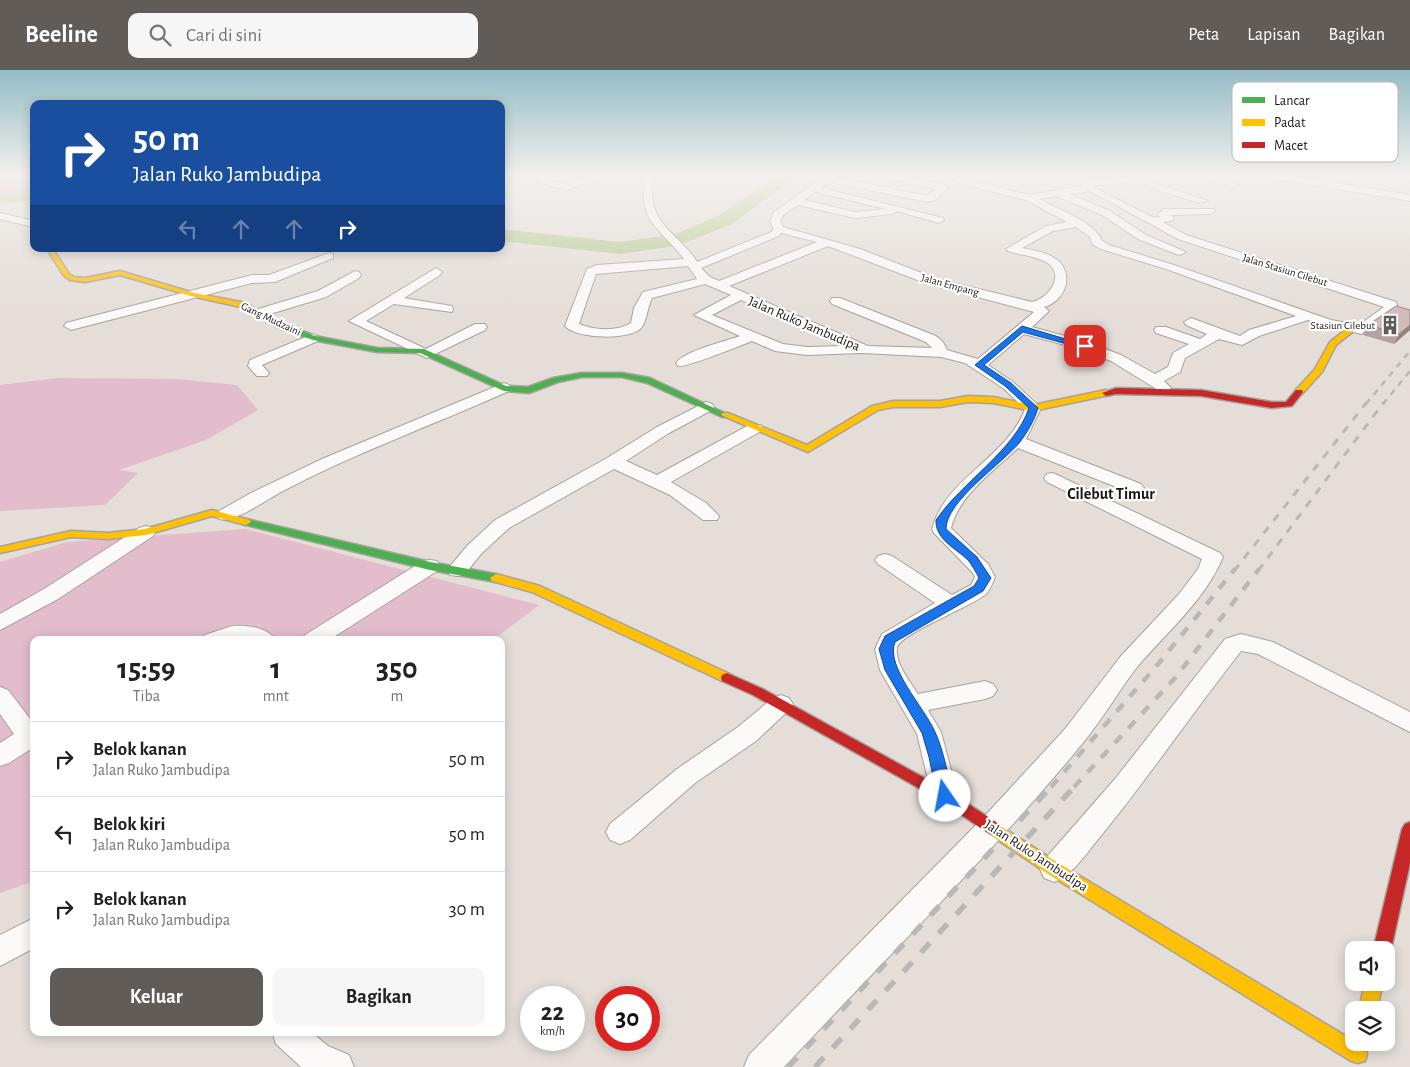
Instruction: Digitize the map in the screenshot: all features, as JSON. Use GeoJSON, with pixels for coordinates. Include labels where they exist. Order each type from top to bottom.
{"type":"FeatureCollection","features":[{"type":"Feature","properties":{"kind":"street"},"geometry":{"type":"LineString","coordinates":[[655,222],[699,270]]}},
{"type":"Feature","properties":{"kind":"street"},"geometry":{"type":"LineString","coordinates":[[775,222],[779,229],[775,234],[699,270],[647,294],[640,308],[637,325],[628,331],[585,331],[572,326],[591,272],[597,269],[699,270],[828,242]]}},
{"type":"Feature","properties":{"kind":"street"},"geometry":{"type":"LineString","coordinates":[[1032,306],[1046,302],[1058,290],[1062,281],[1060,273],[1053,262],[1012,249],[1050,228],[1066,222]]}},
{"type":"Feature","properties":{"kind":"street"},"geometry":{"type":"LineString","coordinates":[[1073,222],[1087,228],[1096,242],[1105,247],[1352,329],[1361,330],[1388,310]]}},
{"type":"Feature","properties":{"kind":"street"},"geometry":{"type":"LineString","coordinates":[[1120,222],[1142,236],[1180,252]]}},
{"type":"Feature","properties":{"kind":"street","name":"Jalan Stasiun Cilebut"},"geometry":{"type":"LineString","coordinates":[[1153,222],[1182,237],[1393,306],[1388,310]]}},
{"type":"Feature","properties":{"kind":"street","name":"Jalan Empang"},"geometry":{"type":"LineString","coordinates":[[779,229],[828,242],[944,285],[1032,306]]}},
{"type":"Feature","properties":{"kind":"street","name":"Gang Mudzaini"},"geometry":{"type":"LineString","coordinates":[[52,252],[66,275],[72,279],[85,280],[120,273],[193,295],[243,305],[284,327],[313,338],[386,351],[424,353],[504,388],[529,390],[570,376],[622,375],[650,381],[706,407],[808,449],[875,408],[884,405],[940,404],[968,399],[993,400],[1033,408]]}},
{"type":"Feature","properties":{"kind":"street"},"geometry":{"type":"LineString","coordinates":[[71,326],[256,278],[271,279],[329,256]]}},
{"type":"Feature","properties":{"kind":"street","name":"Jalan Ruko Jambudipa"},"geometry":{"type":"LineString","coordinates":[[699,270],[739,296],[866,350],[955,355],[979,365],[1008,384],[1033,408]]}},
{"type":"Feature","properties":{"kind":"street"},"geometry":{"type":"LineString","coordinates":[[436,272],[418,286],[356,322],[424,353],[480,327]]}},
{"type":"Feature","properties":{"kind":"street"},"geometry":{"type":"LineString","coordinates":[[260,313],[322,294],[355,275]]}},
{"type":"Feature","properties":{"kind":"street"},"geometry":{"type":"LineString","coordinates":[[739,296],[701,315],[750,337],[792,350],[866,350]]}},
{"type":"Feature","properties":{"kind":"street"},"geometry":{"type":"LineString","coordinates":[[391,300],[447,309]]}},
{"type":"Feature","properties":{"kind":"street"},"geometry":{"type":"LineString","coordinates":[[836,301],[931,339],[938,346],[941,353]]}},
{"type":"Feature","properties":{"kind":"street"},"geometry":{"type":"LineString","coordinates":[[979,365],[1043,311],[1032,306]]}},
{"type":"Feature","properties":{"kind":"street","name":"Jalan Stasiun Cilebut"},"geometry":{"type":"LineString","coordinates":[[1388,310],[1410,315]]}},
{"type":"Feature","properties":{"kind":"street"},"geometry":{"type":"LineString","coordinates":[[1192,322],[1242,342],[1254,333],[1309,316]]}},
{"type":"Feature","properties":{"kind":"street"},"geometry":{"type":"LineString","coordinates":[[1022,329],[1108,355],[1155,380],[1167,392]]}},
{"type":"Feature","properties":{"kind":"street"},"geometry":{"type":"LineString","coordinates":[[945,796],[937,757],[929,732],[891,670],[886,649],[890,639],[904,629],[952,605],[979,588],[985,578],[973,559],[956,546],[941,530],[941,520],[953,503],[1016,441],[1029,422],[1033,408],[1116,391],[1201,393],[1272,405],[1289,404],[1319,370],[1333,344],[1352,329]]}},
{"type":"Feature","properties":{"kind":"street"},"geometry":{"type":"LineString","coordinates":[[1161,330],[1202,344]]}},
{"type":"Feature","properties":{"kind":"street"},"geometry":{"type":"LineString","coordinates":[[1155,380],[1176,369],[1178,356],[1218,334]]}},
{"type":"Feature","properties":{"kind":"street"},"geometry":{"type":"LineString","coordinates":[[684,363],[696,356],[750,337]]}},
{"type":"Feature","properties":{"kind":"street"},"geometry":{"type":"LineString","coordinates":[[262,373],[255,366],[255,363],[313,338]]}},
{"type":"Feature","properties":{"kind":"street"},"geometry":{"type":"LineString","coordinates":[[226,516],[265,493],[368,444],[504,388]]}},
{"type":"Feature","properties":{"kind":"street"},"geometry":{"type":"LineString","coordinates":[[457,570],[474,550],[502,524],[613,462],[648,438],[706,407]]}},
{"type":"Feature","properties":{"kind":"street"},"geometry":{"type":"LineString","coordinates":[[660,481],[755,428]]}},
{"type":"Feature","properties":{"kind":"street"},"geometry":{"type":"LineString","coordinates":[[1016,441],[1135,488]]}},
{"type":"Feature","properties":{"kind":"street"},"geometry":{"type":"LineString","coordinates":[[613,462],[660,481],[698,505],[710,516]]}},
{"type":"Feature","properties":{"kind":"street"},"geometry":{"type":"LineString","coordinates":[[761,1067],[991,828],[1074,736],[1128,662],[1186,599],[1207,571],[1213,557],[1053,478]]}},
{"type":"Feature","properties":{"kind":"street","name":"Jalan Ruko Jambudipa"},"geometry":{"type":"LineString","coordinates":[[0,550],[71,534],[108,536],[146,532],[212,513],[320,541],[521,584],[559,598],[782,704],[945,796],[1054,869],[1358,1054]]}},
{"type":"Feature","properties":{"kind":"street"},"geometry":{"type":"LineString","coordinates":[[0,623],[51,594],[146,532]]}},
{"type":"Feature","properties":{"kind":"street"},"geometry":{"type":"LineString","coordinates":[[885,560],[952,605]]}},
{"type":"Feature","properties":{"kind":"street"},"geometry":{"type":"LineString","coordinates":[[328,636],[430,566]]}},
{"type":"Feature","properties":{"kind":"street"},"geometry":{"type":"LineString","coordinates":[[227,636],[238,633],[255,636]]}},
{"type":"Feature","properties":{"kind":"street"},"geometry":{"type":"LineString","coordinates":[[1054,869],[1120,795],[1196,691],[1233,645],[1241,642],[1265,648],[1410,723]]}},
{"type":"Feature","properties":{"kind":"street"},"geometry":{"type":"LineString","coordinates":[[912,704],[985,690]]}},
{"type":"Feature","properties":{"kind":"street"},"geometry":{"type":"LineString","coordinates":[[0,696],[30,733]]}},
{"type":"Feature","properties":{"kind":"street"},"geometry":{"type":"LineString","coordinates":[[620,832],[686,776],[747,734],[782,704]]}},
{"type":"Feature","properties":{"kind":"street"},"geometry":{"type":"LineString","coordinates":[[0,756],[30,736]]}},
{"type":"Feature","properties":{"kind":"street"},"geometry":{"type":"LineString","coordinates":[[1384,941],[1410,828]]}},
{"type":"Feature","properties":{"kind":"street"},"geometry":{"type":"LineString","coordinates":[[0,951],[30,934]]}},
{"type":"Feature","properties":{"kind":"street"},"geometry":{"type":"LineString","coordinates":[[292,1036],[308,1054],[337,1067]]}},
{"type":"Feature","properties":{"kind":"street"},"geometry":{"type":"LineString","coordinates":[[1354,1067],[1358,1051]]}},
{"type":"Feature","properties":{"kind":"shaded area"},"geometry":{"type":"Polygon","coordinates":[[[58,378],[176,379],[237,385],[258,410],[206,440],[119,470],[138,473],[105,505],[0,511],[0,385],[58,378]]]}},
{"type":"Feature","properties":{"kind":"shaded area"},"geometry":{"type":"Polygon","coordinates":[[[245,529],[539,605],[498,636],[30,636],[30,882],[0,893],[0,562],[67,542],[245,529]]]}},
{"type":"Feature","properties":{"kind":"building"},"geometry":{"type":"Polygon","coordinates":[[[1396,306],[1410,310],[1410,325],[1399,334],[1368,325],[1396,306]]]}},
{"type":"Feature","properties":{"kind":"waterway"},"geometry":{"type":"LineString","coordinates":[[505,235],[619,248],[677,240],[721,222]]}},
{"type":"Feature","properties":{"kind":"railway"},"geometry":{"type":"LineString","coordinates":[[1366,404],[1410,351]]}},
{"type":"Feature","properties":{"kind":"railway"},"geometry":{"type":"LineString","coordinates":[[1383,404],[1410,371]]}},
{"type":"Feature","properties":{"kind":"railway"},"geometry":{"type":"LineString","coordinates":[[1234,571],[1367,402]]}},
{"type":"Feature","properties":{"kind":"railway"},"geometry":{"type":"LineString","coordinates":[[1258,571],[1384,402]]}},
{"type":"Feature","properties":{"kind":"railway"},"geometry":{"type":"LineString","coordinates":[[1051,787],[1159,663],[1235,569]]}},
{"type":"Feature","properties":{"kind":"railway"},"geometry":{"type":"LineString","coordinates":[[1074,787],[1175,678],[1259,569]]}},
{"type":"Feature","properties":{"kind":"railway"},"geometry":{"type":"LineString","coordinates":[[788,1067],[1052,786]]}},
{"type":"Feature","properties":{"kind":"railway"},"geometry":{"type":"LineString","coordinates":[[815,1067],[1075,786]]}},
{"type":"Feature","properties":{"kind":"traffic: fast"},"geometry":{"type":"LineString","coordinates":[[263,316],[284,327],[313,338],[377,350],[421,351],[504,388],[529,390],[556,380],[582,375],[622,375],[650,381],[725,415]]}},
{"type":"Feature","properties":{"kind":"traffic: fast"},"geometry":{"type":"LineString","coordinates":[[246,522],[430,566],[496,578]]}},
{"type":"Feature","properties":{"kind":"traffic: slow"},"geometry":{"type":"LineString","coordinates":[[52,252],[66,275],[72,279],[85,280],[120,273],[193,295],[243,305],[263,316]]}},
{"type":"Feature","properties":{"kind":"traffic: slow"},"geometry":{"type":"LineString","coordinates":[[1299,392],[1319,370],[1333,344],[1352,329]]}},
{"type":"Feature","properties":{"kind":"traffic: slow"},"geometry":{"type":"LineString","coordinates":[[725,415],[808,449],[875,408],[893,404],[940,404],[968,399],[993,400],[1033,408],[1106,393]]}},
{"type":"Feature","properties":{"kind":"traffic: slow"},"geometry":{"type":"LineString","coordinates":[[0,550],[71,534],[108,536],[146,532],[212,513],[246,522]]}},
{"type":"Feature","properties":{"kind":"traffic: slow"},"geometry":{"type":"LineString","coordinates":[[496,578],[536,589],[727,678]]}},
{"type":"Feature","properties":{"kind":"traffic: slow"},"geometry":{"type":"LineString","coordinates":[[994,829],[1054,869],[1358,1054]]}},
{"type":"Feature","properties":{"kind":"traffic: slow"},"geometry":{"type":"LineString","coordinates":[[1370,1001],[1372,991]]}},
{"type":"Feature","properties":{"kind":"traffic: jam"},"geometry":{"type":"LineString","coordinates":[[1106,393],[1116,391],[1201,393],[1272,405],[1289,404],[1299,392]]}},
{"type":"Feature","properties":{"kind":"traffic: jam"},"geometry":{"type":"LineString","coordinates":[[727,678],[758,692],[945,796],[994,829]]}},
{"type":"Feature","properties":{"kind":"traffic: jam"},"geometry":{"type":"LineString","coordinates":[[1384,941],[1410,829]]}},
{"type":"Feature","properties":{"kind":"place","name":"Stasiun Cilebut"},"geometry":{"type":"Point","coordinates":[1390,325]}},
{"type":"Feature","properties":{"kind":"district","name":"Cilebut Timur"},"geometry":{"type":"Point","coordinates":[1111,494]}},
{"type":"Feature","properties":{"kind":"route"},"geometry":{"type":"LineString","coordinates":[[945,796],[937,757],[929,732],[891,670],[887,660],[886,649],[890,639],[904,629],[952,605],[979,588],[985,578],[982,569],[973,559],[956,546],[941,530],[941,520],[953,503],[1016,441],[1029,422],[1033,408],[1008,384],[979,365],[1022,329],[1085,346]]}}]}
